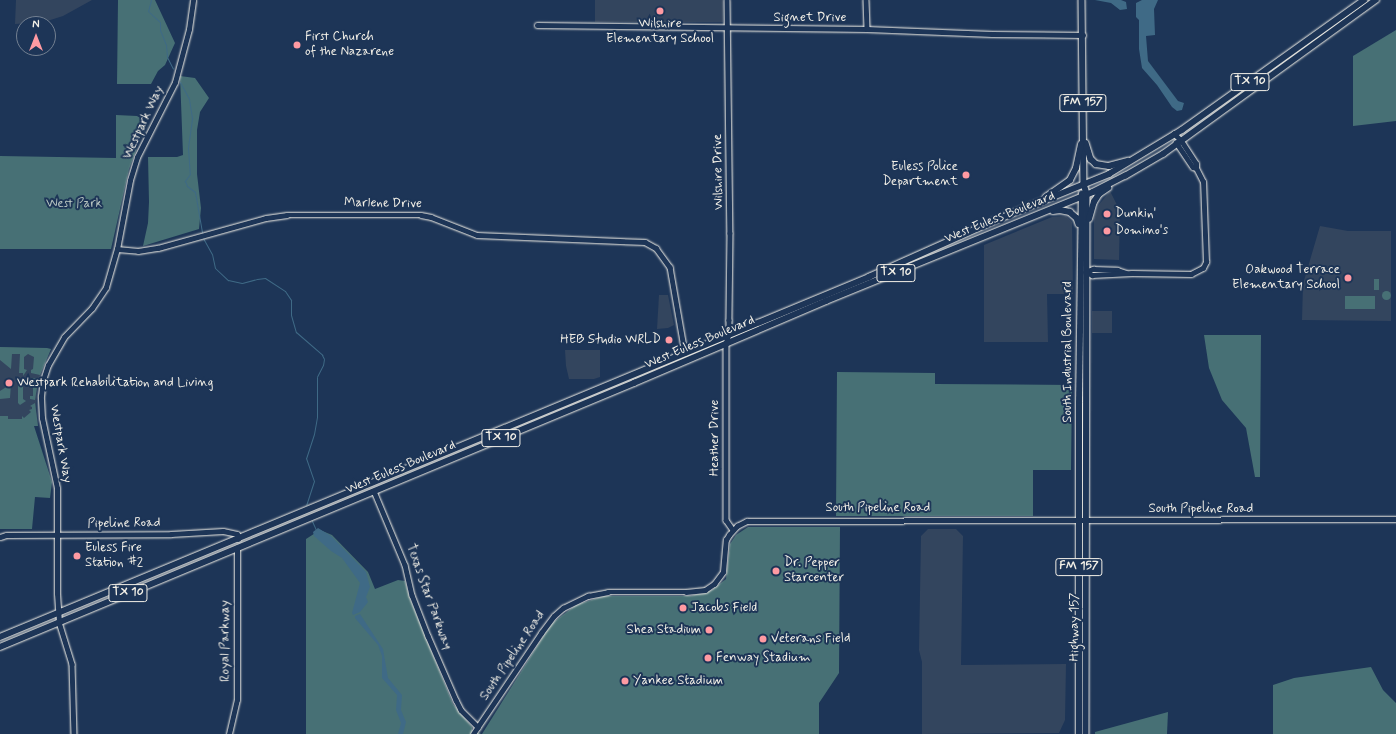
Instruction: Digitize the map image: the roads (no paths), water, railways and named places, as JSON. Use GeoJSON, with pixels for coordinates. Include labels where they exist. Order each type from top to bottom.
{"type":"FeatureCollection","features":[{"type":"Feature","properties":{"kind":"main road","name":"Westpark Way"},"geometry":{"type":"LineString","coordinates":[[59,622],[57,488],[55,472],[41,411],[43,380],[48,365],[64,337],[92,308],[102,294],[110,275],[117,249],[127,189],[137,157],[175,82],[189,29],[193,0]]}},
{"type":"Feature","properties":{"kind":"main road","name":"South Industrial Boulevard"},"geometry":{"type":"LineString","coordinates":[[1082,0],[1084,184],[1081,196],[1087,272],[1087,520]]}},
{"type":"Feature","properties":{"kind":"main road","name":"West Euless Boulevard"},"geometry":{"type":"LineString","coordinates":[[0,637],[869,277],[1005,217],[1109,174],[1139,157],[1174,134],[1364,0]]}},
{"type":"Feature","properties":{"kind":"main road","name":"West Euless Boulevard"},"geometry":{"type":"LineString","coordinates":[[0,647],[1087,194],[1125,176],[1179,143],[1376,0]]}},
{"type":"Feature","properties":{"kind":"main road"},"geometry":{"type":"LineString","coordinates":[[1084,135],[1091,159],[1096,164],[1102,166],[1114,166],[1139,157]]}},
{"type":"Feature","properties":{"kind":"main road"},"geometry":{"type":"LineString","coordinates":[[1036,204],[1070,180],[1076,168],[1081,145],[1084,141]]}},
{"type":"Feature","properties":{"kind":"main road"},"geometry":{"type":"LineString","coordinates":[[1083,232],[1094,202],[1099,194],[1125,176]]}},
{"type":"Feature","properties":{"kind":"main road","name":"South Industrial Boulevard"},"geometry":{"type":"LineString","coordinates":[[1079,520],[1080,273],[1087,194],[1084,184]]}},
{"type":"Feature","properties":{"kind":"main road"},"geometry":{"type":"LineString","coordinates":[[1049,210],[1066,210],[1075,215],[1083,232]]}},
{"type":"Feature","properties":{"kind":"main road"},"geometry":{"type":"LineString","coordinates":[[1005,217],[1009,227]]}},
{"type":"Feature","properties":{"kind":"main road"},"geometry":{"type":"LineString","coordinates":[[960,246],[959,242],[964,235]]}},
{"type":"Feature","properties":{"kind":"main road"},"geometry":{"type":"LineString","coordinates":[[1080,342],[1087,342]]}},
{"type":"Feature","properties":{"kind":"main road"},"geometry":{"type":"LineString","coordinates":[[371,483],[374,491]]}},
{"type":"Feature","properties":{"kind":"main road","name":"Highway 157"},"geometry":{"type":"LineString","coordinates":[[1079,520],[1079,734]]}},
{"type":"Feature","properties":{"kind":"main road","name":"Highway 157"},"geometry":{"type":"LineString","coordinates":[[1086,734],[1087,520]]}},
{"type":"Feature","properties":{"kind":"main road"},"geometry":{"type":"LineString","coordinates":[[238,548],[242,541],[268,530],[270,526]]}},
{"type":"Feature","properties":{"kind":"main road","name":"Pipeline Road"},"geometry":{"type":"LineString","coordinates":[[0,533],[6,535],[57,535],[223,532],[237,534],[238,539]]}},
{"type":"Feature","properties":{"kind":"main road","name":"Pipeline Road"},"geometry":{"type":"LineString","coordinates":[[0,537],[6,535]]}},
{"type":"Feature","properties":{"kind":"main road"},"geometry":{"type":"LineString","coordinates":[[196,565],[200,560],[235,545],[238,539]]}},
{"type":"Feature","properties":{"kind":"main road"},"geometry":{"type":"LineString","coordinates":[[149,576],[150,584]]}},
{"type":"Feature","properties":{"kind":"street","name":"Wilshire Drive"},"geometry":{"type":"LineString","coordinates":[[726,344],[729,334],[730,233],[728,0]]}},
{"type":"Feature","properties":{"kind":"street"},"geometry":{"type":"LineString","coordinates":[[866,0],[867,29]]}},
{"type":"Feature","properties":{"kind":"street","name":"Signet Drive"},"geometry":{"type":"LineString","coordinates":[[537,25],[867,29],[992,34],[1083,35]]}},
{"type":"Feature","properties":{"kind":"street"},"geometry":{"type":"LineString","coordinates":[[1080,273],[1087,272],[1092,269],[1117,270],[1126,273],[1191,274],[1196,273],[1203,268],[1206,262],[1204,188],[1202,176],[1196,168],[1193,167],[1174,134]]}},
{"type":"Feature","properties":{"kind":"street","name":"Marlene Drive"},"geometry":{"type":"LineString","coordinates":[[117,249],[128,251],[152,249],[266,218],[287,215],[421,215],[431,217],[461,230],[482,235],[645,242],[656,248],[670,267],[685,353]]}},
{"type":"Feature","properties":{"kind":"street","name":"Heather Drive"},"geometry":{"type":"LineString","coordinates":[[726,344],[726,520],[733,530]]}},
{"type":"Feature","properties":{"kind":"street","name":"Texas Star Parkway"},"geometry":{"type":"LineString","coordinates":[[374,491],[406,565],[412,595],[456,700],[461,710],[478,727]]}},
{"type":"Feature","properties":{"kind":"street","name":"South Pipeline Road"},"geometry":{"type":"LineString","coordinates":[[474,734],[541,633],[562,608],[586,596],[602,593],[686,592],[705,590],[717,581],[723,572],[726,540],[733,530],[742,523],[752,520],[1396,519]]}},
{"type":"Feature","properties":{"kind":"street","name":"Royal Parkway"},"geometry":{"type":"LineString","coordinates":[[230,734],[237,700],[238,548]]}},
{"type":"Feature","properties":{"kind":"street","name":"Westpark Way"},"geometry":{"type":"LineString","coordinates":[[59,622],[72,664],[74,734]]}},
{"type":"Feature","properties":{"kind":"waterway"},"geometry":{"type":"LineString","coordinates":[[151,0],[148,11],[160,22],[160,30],[166,45],[167,57],[173,69]]}},
{"type":"Feature","properties":{"kind":"waterway"},"geometry":{"type":"LineString","coordinates":[[180,82],[189,99],[192,119],[188,148],[190,174],[185,181],[187,186],[195,192],[202,232]]}},
{"type":"Feature","properties":{"kind":"waterway"},"geometry":{"type":"LineString","coordinates":[[203,238],[212,254],[215,268],[228,280],[242,283],[265,278],[285,291],[291,300],[291,315],[296,332],[322,355],[324,359],[323,365],[317,377],[317,417],[314,434],[306,458],[314,481],[306,505]]}},
{"type":"Feature","properties":{"kind":"waterway"},"geometry":{"type":"LineString","coordinates":[[312,521],[316,530]]}},
{"type":"Feature","properties":{"kind":"place","name":"Wilshire Elementary School"},"geometry":{"type":"Point","coordinates":[660,11]}},
{"type":"Feature","properties":{"kind":"place","name":"First Church of the Nazarene"},"geometry":{"type":"Point","coordinates":[297,45]}},
{"type":"Feature","properties":{"kind":"place","name":"Euless Police Department"},"geometry":{"type":"Point","coordinates":[966,175]}},
{"type":"Feature","properties":{"kind":"place","name":"Dunkin'"},"geometry":{"type":"Point","coordinates":[1107,214]}},
{"type":"Feature","properties":{"kind":"place","name":"Domino's"},"geometry":{"type":"Point","coordinates":[1107,231]}},
{"type":"Feature","properties":{"kind":"place","name":"Oakwood Terrace Elementary School"},"geometry":{"type":"Point","coordinates":[1348,278]}},
{"type":"Feature","properties":{"kind":"place","name":"HEB Studio WRLD"},"geometry":{"type":"Point","coordinates":[669,340]}},
{"type":"Feature","properties":{"kind":"place","name":"Westpark Rehabilitation and Living"},"geometry":{"type":"Point","coordinates":[9,383]}},
{"type":"Feature","properties":{"kind":"place","name":"Euless Fire Station #2"},"geometry":{"type":"Point","coordinates":[77,556]}},
{"type":"Feature","properties":{"kind":"place","name":"Dr. Pepper Starcenter"},"geometry":{"type":"Point","coordinates":[776,571]}},
{"type":"Feature","properties":{"kind":"place","name":"Jacobs Field"},"geometry":{"type":"Point","coordinates":[683,608]}},
{"type":"Feature","properties":{"kind":"place","name":"Shea Stadium"},"geometry":{"type":"Point","coordinates":[709,630]}},
{"type":"Feature","properties":{"kind":"place","name":"Veterans Field"},"geometry":{"type":"Point","coordinates":[763,639]}},
{"type":"Feature","properties":{"kind":"place","name":"Fenway Stadium"},"geometry":{"type":"Point","coordinates":[708,658]}},
{"type":"Feature","properties":{"kind":"place","name":"Yankee Stadium"},"geometry":{"type":"Point","coordinates":[625,681]}},
{"type":"Feature","properties":{"kind":"park label","name":"West Park"},"geometry":{"type":"Point","coordinates":[74,204]}}]}
